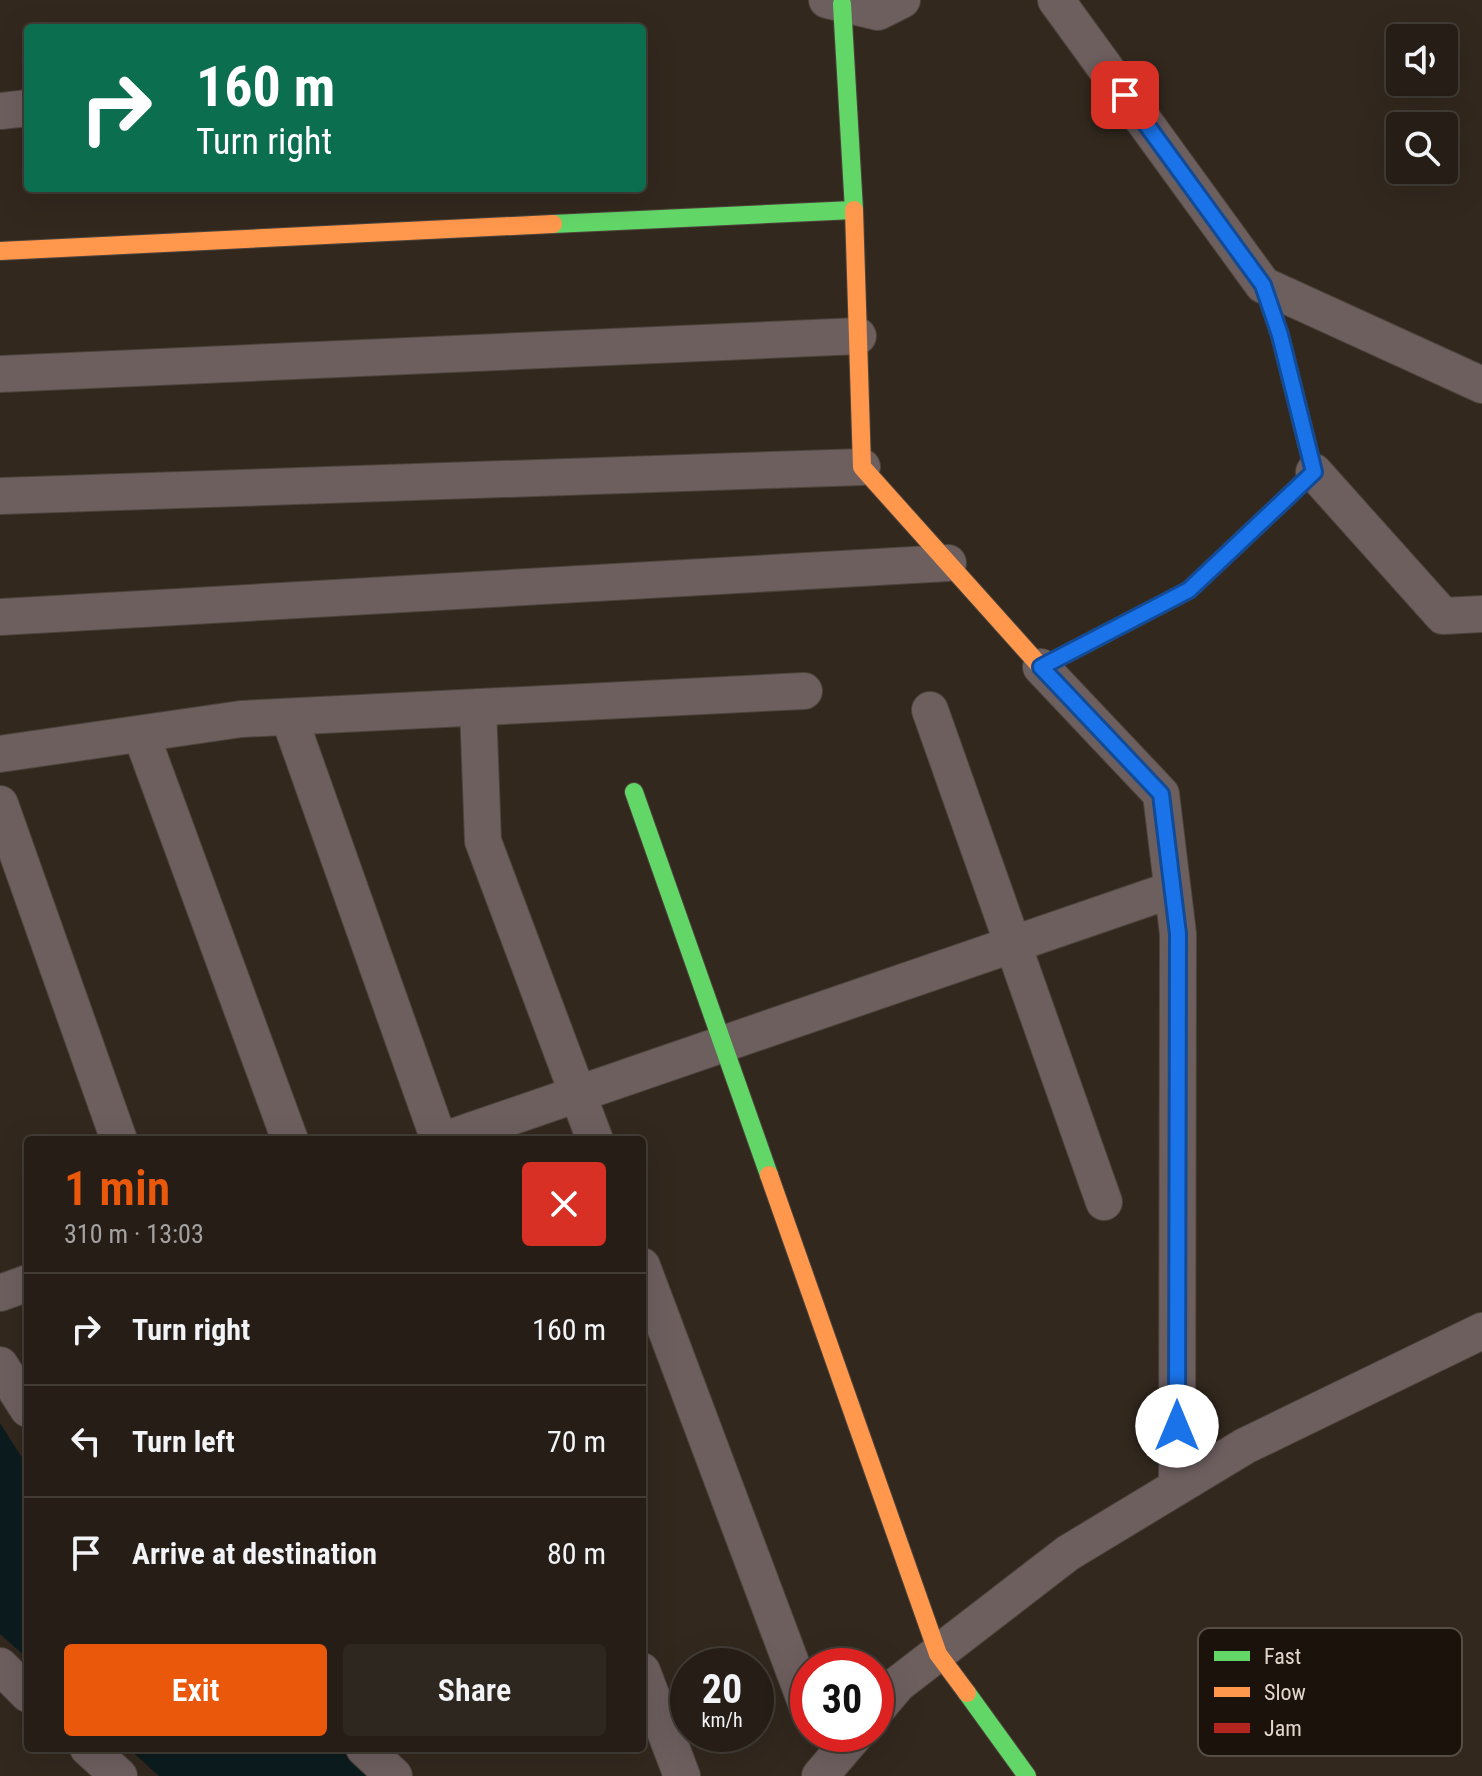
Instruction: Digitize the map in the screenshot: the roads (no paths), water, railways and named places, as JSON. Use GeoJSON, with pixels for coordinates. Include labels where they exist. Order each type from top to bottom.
{"type":"FeatureCollection","features":[{"type":"Feature","properties":{"kind":"street"},"geometry":{"type":"LineString","coordinates":[[902,0],[878,12],[834,2],[854,210],[862,467],[1041,667],[1161,794],[1178,934],[1177,1487]]}},
{"type":"Feature","properties":{"kind":"street"},"geometry":{"type":"LineString","coordinates":[[1056,0],[1263,285],[1280,335],[1314,472],[1443,616],[1482,614]]}},
{"type":"Feature","properties":{"kind":"street"},"geometry":{"type":"LineString","coordinates":[[0,111],[24,108]]}},
{"type":"Feature","properties":{"kind":"street"},"geometry":{"type":"LineString","coordinates":[[0,251],[854,210]]}},
{"type":"Feature","properties":{"kind":"street"},"geometry":{"type":"LineString","coordinates":[[1263,285],[1482,385]]}},
{"type":"Feature","properties":{"kind":"street"},"geometry":{"type":"LineString","coordinates":[[0,374],[858,336]]}},
{"type":"Feature","properties":{"kind":"street"},"geometry":{"type":"LineString","coordinates":[[0,496],[862,467]]}},
{"type":"Feature","properties":{"kind":"street"},"geometry":{"type":"LineString","coordinates":[[1041,667],[1189,590],[1314,472]]}},
{"type":"Feature","properties":{"kind":"street"},"geometry":{"type":"LineString","coordinates":[[0,617],[948,563]]}},
{"type":"Feature","properties":{"kind":"street"},"geometry":{"type":"LineString","coordinates":[[0,754],[241,719],[804,691]]}},
{"type":"Feature","properties":{"kind":"street"},"geometry":{"type":"LineString","coordinates":[[478,707],[483,841],[594,1136]]}},
{"type":"Feature","properties":{"kind":"street"},"geometry":{"type":"LineString","coordinates":[[930,710],[1104,1202]]}},
{"type":"Feature","properties":{"kind":"street"},"geometry":{"type":"LineString","coordinates":[[289,717],[440,1136]]}},
{"type":"Feature","properties":{"kind":"street"},"geometry":{"type":"LineString","coordinates":[[141,734],[289,1136]]}},
{"type":"Feature","properties":{"kind":"street"},"geometry":{"type":"LineString","coordinates":[[634,792],[938,1654],[1027,1776]]}},
{"type":"Feature","properties":{"kind":"street"},"geometry":{"type":"LineString","coordinates":[[0,804],[118,1136]]}},
{"type":"Feature","properties":{"kind":"street"},"geometry":{"type":"LineString","coordinates":[[453,1136],[1171,890]]}},
{"type":"Feature","properties":{"kind":"street"},"geometry":{"type":"LineString","coordinates":[[646,1277],[790,1660]]}},
{"type":"Feature","properties":{"kind":"street"},"geometry":{"type":"LineString","coordinates":[[0,1293],[24,1284]]}},
{"type":"Feature","properties":{"kind":"street"},"geometry":{"type":"LineString","coordinates":[[894,1689],[1068,1553],[1245,1446],[1482,1331]]}},
{"type":"Feature","properties":{"kind":"street"},"geometry":{"type":"LineString","coordinates":[[0,1365],[24,1403]]}},
{"type":"Feature","properties":{"kind":"street"},"geometry":{"type":"LineString","coordinates":[[646,1682],[682,1776]]}},
{"type":"Feature","properties":{"kind":"street"},"geometry":{"type":"LineString","coordinates":[[92,1752],[119,1776]]}},
{"type":"Feature","properties":{"kind":"street"},"geometry":{"type":"LineString","coordinates":[[368,1752],[394,1776]]}}]}
